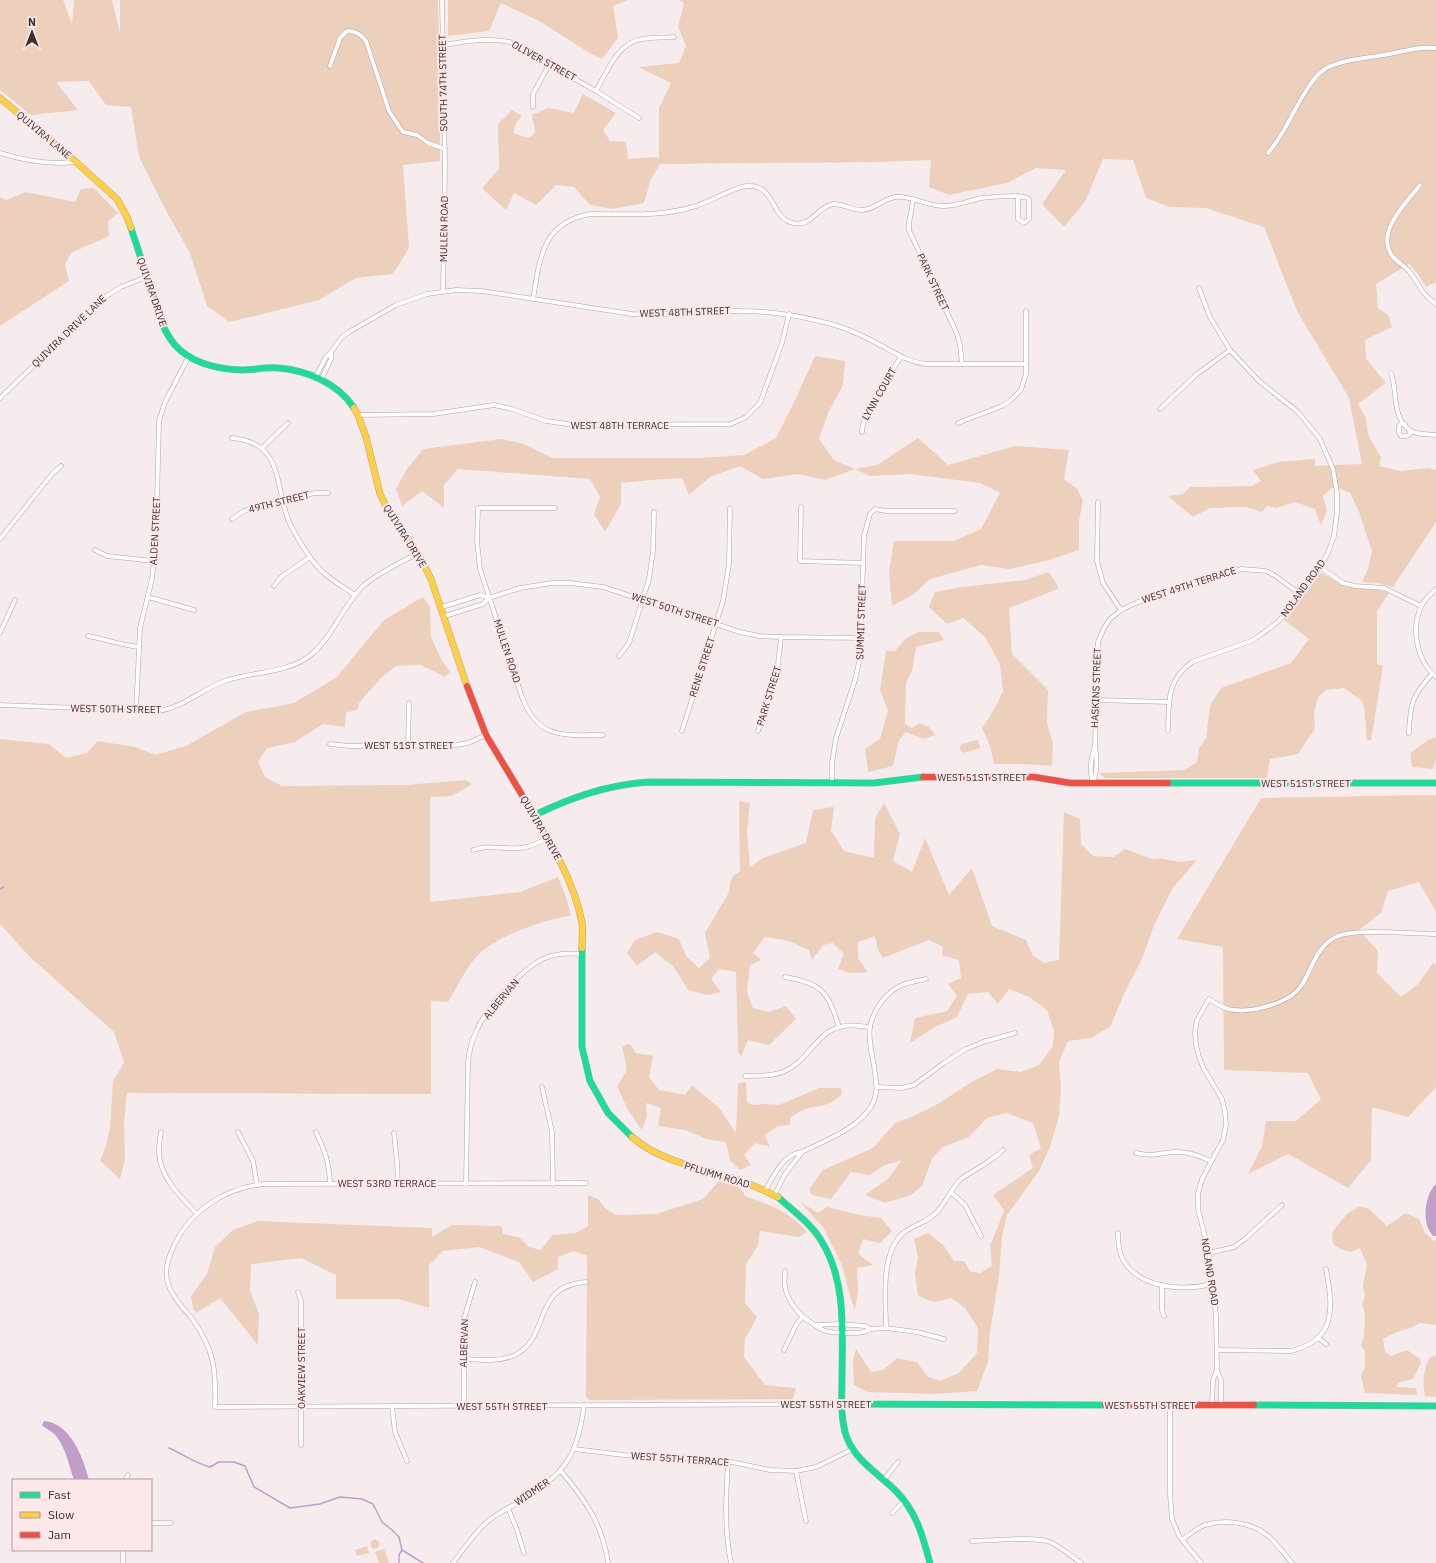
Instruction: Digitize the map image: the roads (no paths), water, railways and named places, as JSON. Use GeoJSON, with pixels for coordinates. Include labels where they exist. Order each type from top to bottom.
{"type":"FeatureCollection","features":[{"type":"Feature","properties":{"kind":"main road","name":"QUIVIRA LANE"},"geometry":{"type":"LineString","coordinates":[[0,98],[88,173]]}},
{"type":"Feature","properties":{"kind":"main road","name":"QUIVIRA DRIVE"},"geometry":{"type":"LineString","coordinates":[[88,173],[114,195],[127,217],[159,314],[167,334],[174,344],[189,356],[200,362],[216,367],[241,370],[276,368],[295,370],[334,387],[350,402],[358,415],[366,437],[380,494],[386,506],[418,553],[431,579],[442,607],[470,694],[486,735],[535,815],[565,872],[577,904],[582,924],[581,1026],[583,1053]]}},
{"type":"Feature","properties":{"kind":"main road","name":"WEST 51ST STREET"},"geometry":{"type":"LineString","coordinates":[[535,815],[584,793],[624,784],[648,782],[874,783],[924,777],[1028,777],[1093,783],[1436,783]]}},
{"type":"Feature","properties":{"kind":"main road","name":"PFLUMM ROAD"},"geometry":{"type":"LineString","coordinates":[[583,1053],[590,1081],[601,1101],[618,1124],[639,1144],[665,1158],[744,1182],[774,1196],[803,1219],[822,1241],[833,1264],[838,1282],[842,1308],[842,1417],[847,1438],[858,1457],[896,1491],[914,1513],[923,1536],[930,1563]]}},
{"type":"Feature","properties":{"kind":"main road","name":"WEST 55TH STREET"},"geometry":{"type":"LineString","coordinates":[[843,1404],[1436,1406]]}},
{"type":"Feature","properties":{"kind":"street","name":"SOUTH 74TH STREET"},"geometry":{"type":"LineString","coordinates":[[442,0],[445,167]]}},
{"type":"Feature","properties":{"kind":"street"},"geometry":{"type":"LineString","coordinates":[[330,66],[340,38],[346,31],[354,31],[361,35],[366,41],[389,111],[403,132],[417,135],[428,143],[445,149]]}},
{"type":"Feature","properties":{"kind":"street"},"geometry":{"type":"LineString","coordinates":[[596,91],[606,72],[625,46],[641,39],[674,38]]}},
{"type":"Feature","properties":{"kind":"street","name":"OLIVER STREET"},"geometry":{"type":"LineString","coordinates":[[443,45],[500,39],[510,42],[550,63],[639,118]]}},
{"type":"Feature","properties":{"kind":"street"},"geometry":{"type":"LineString","coordinates":[[1268,153],[1309,86],[1325,69],[1363,58],[1424,48],[1436,48]]}},
{"type":"Feature","properties":{"kind":"street"},"geometry":{"type":"LineString","coordinates":[[533,107],[533,94],[550,63]]}},
{"type":"Feature","properties":{"kind":"street"},"geometry":{"type":"LineString","coordinates":[[0,154],[40,163],[76,162]]}},
{"type":"Feature","properties":{"kind":"street","name":"MULLEN ROAD"},"geometry":{"type":"LineString","coordinates":[[443,291],[445,167]]}},
{"type":"Feature","properties":{"kind":"street"},"geometry":{"type":"LineString","coordinates":[[534,299],[540,257],[545,246],[558,228],[569,221],[591,214],[661,214],[679,211],[696,206],[745,186],[756,186],[763,190],[770,198],[781,217],[797,224],[809,221],[830,204],[837,204],[858,210],[864,210],[891,198],[897,197],[930,205],[943,206],[993,197],[1018,196],[1029,199],[1029,219],[1024,223],[1018,219],[1018,196]]}},
{"type":"Feature","properties":{"kind":"street"},"geometry":{"type":"LineString","coordinates":[[1420,186],[1393,220],[1388,243],[1394,257],[1413,277],[1425,296],[1436,304]]}},
{"type":"Feature","properties":{"kind":"street","name":"PARK STREET"},"geometry":{"type":"LineString","coordinates":[[913,200],[908,223],[909,230],[957,334],[962,364]]}},
{"type":"Feature","properties":{"kind":"street","name":"QUIVIRA DRIVE LANE"},"geometry":{"type":"LineString","coordinates":[[0,398],[105,297],[121,286],[146,277]]}},
{"type":"Feature","properties":{"kind":"street","name":"NOLAND ROAD"},"geometry":{"type":"LineString","coordinates":[[1168,731],[1169,702],[1173,684],[1184,668],[1199,658],[1240,645],[1262,634],[1278,621],[1320,567],[1332,544],[1335,528],[1337,493],[1334,469],[1320,438],[1298,412],[1258,381],[1230,350],[1210,317],[1199,288]]}},
{"type":"Feature","properties":{"kind":"street","name":"WEST 48TH STREET"},"geometry":{"type":"LineString","coordinates":[[318,379],[331,359],[331,352],[336,344],[349,332],[396,305],[418,296],[443,291],[477,290],[640,314],[679,314],[740,310],[789,314],[825,322],[842,328],[866,338],[901,357],[914,362],[926,364],[1026,364]]}},
{"type":"Feature","properties":{"kind":"street"},"geometry":{"type":"LineString","coordinates":[[958,423],[1010,401],[1016,396],[1023,385],[1026,374],[1026,311]]}},
{"type":"Feature","properties":{"kind":"street","name":"WEST 48TH TERRACE"},"geometry":{"type":"LineString","coordinates":[[358,415],[433,414],[494,405],[512,409],[546,421],[575,426],[731,424],[746,417],[760,403],[782,343],[789,314]]}},
{"type":"Feature","properties":{"kind":"street"},"geometry":{"type":"LineString","coordinates":[[1160,409],[1197,374],[1230,350]]}},
{"type":"Feature","properties":{"kind":"street","name":"ALDEN STREET"},"geometry":{"type":"LineString","coordinates":[[136,711],[140,628],[148,597],[154,561],[157,520],[159,421],[164,402],[189,356]]}},
{"type":"Feature","properties":{"kind":"street","name":"LYNN COURT"},"geometry":{"type":"LineString","coordinates":[[862,432],[863,420],[901,357]]}},
{"type":"Feature","properties":{"kind":"street"},"geometry":{"type":"LineString","coordinates":[[1391,373],[1394,384],[1396,408],[1401,420],[1411,431],[1436,435]]}},
{"type":"Feature","properties":{"kind":"street"},"geometry":{"type":"LineString","coordinates":[[262,448],[288,423]]}},
{"type":"Feature","properties":{"kind":"street"},"geometry":{"type":"LineString","coordinates":[[1404,424],[1399,426],[1398,433],[1401,436],[1407,436],[1411,431]]}},
{"type":"Feature","properties":{"kind":"street"},"geometry":{"type":"LineString","coordinates":[[232,438],[248,441],[262,448],[272,461],[276,470],[290,525],[310,557],[324,574],[355,595]]}},
{"type":"Feature","properties":{"kind":"street"},"geometry":{"type":"LineString","coordinates":[[0,539],[52,474],[61,466]]}},
{"type":"Feature","properties":{"kind":"street","name":"49TH STREET"},"geometry":{"type":"LineString","coordinates":[[232,519],[244,511],[315,493],[328,493]]}},
{"type":"Feature","properties":{"kind":"street"},"geometry":{"type":"LineString","coordinates":[[1098,502],[1097,562],[1103,583],[1121,610]]}},
{"type":"Feature","properties":{"kind":"street"},"geometry":{"type":"LineString","coordinates":[[801,507],[800,562],[863,562]]}},
{"type":"Feature","properties":{"kind":"street","name":"MULLEN ROAD"},"geometry":{"type":"LineString","coordinates":[[555,508],[478,508],[479,560],[489,598],[522,697],[526,708],[533,719],[545,728],[560,734],[603,735]]}},
{"type":"Feature","properties":{"kind":"street","name":"RENE STREET"},"geometry":{"type":"LineString","coordinates":[[682,731],[724,601],[729,564],[730,508]]}},
{"type":"Feature","properties":{"kind":"street","name":"SUMMIT STREET"},"geometry":{"type":"LineString","coordinates":[[832,783],[833,757],[836,738],[859,667],[862,638],[864,536],[870,514],[875,509],[886,511],[955,511]]}},
{"type":"Feature","properties":{"kind":"street"},"geometry":{"type":"LineString","coordinates":[[619,656],[628,643],[647,590],[652,566],[654,512]]}},
{"type":"Feature","properties":{"kind":"street"},"geometry":{"type":"LineString","coordinates":[[95,550],[107,556],[154,561]]}},
{"type":"Feature","properties":{"kind":"street","name":"WEST 50TH STREET"},"geometry":{"type":"LineString","coordinates":[[0,705],[154,712],[172,708],[227,680],[284,667],[303,660],[318,647],[355,595],[367,583],[418,553]]}},
{"type":"Feature","properties":{"kind":"street"},"geometry":{"type":"LineString","coordinates":[[274,586],[281,577],[310,557]]}},
{"type":"Feature","properties":{"kind":"street"},"geometry":{"type":"LineString","coordinates":[[1320,567],[1344,583],[1355,586],[1384,588],[1421,606]]}},
{"type":"Feature","properties":{"kind":"street","name":"WEST 49TH TERRACE"},"geometry":{"type":"LineString","coordinates":[[1121,610],[1138,602],[1242,569],[1266,571],[1300,594]]}},
{"type":"Feature","properties":{"kind":"street","name":"WEST 50TH STREET"},"geometry":{"type":"LineString","coordinates":[[445,616],[483,604],[489,598],[535,585],[570,583],[603,587],[740,632],[759,636],[862,638]]}},
{"type":"Feature","properties":{"kind":"street"},"geometry":{"type":"LineString","coordinates":[[1409,733],[1410,709],[1413,700],[1420,688],[1434,675],[1424,665],[1421,658],[1416,624],[1421,606],[1436,589]]}},
{"type":"Feature","properties":{"kind":"street","name":"WEST 50TH STREET"},"geometry":{"type":"LineString","coordinates":[[442,607],[480,595],[489,598]]}},
{"type":"Feature","properties":{"kind":"street"},"geometry":{"type":"LineString","coordinates":[[148,597],[194,610]]}},
{"type":"Feature","properties":{"kind":"street"},"geometry":{"type":"LineString","coordinates":[[0,633],[15,600]]}},
{"type":"Feature","properties":{"kind":"street","name":"HASKINS STREET"},"geometry":{"type":"LineString","coordinates":[[1093,783],[1090,775],[1090,762],[1095,745],[1098,642],[1104,628],[1121,610]]}},
{"type":"Feature","properties":{"kind":"street"},"geometry":{"type":"LineString","coordinates":[[88,636],[101,638],[114,643],[139,647]]}},
{"type":"Feature","properties":{"kind":"street","name":"PARK STREET"},"geometry":{"type":"LineString","coordinates":[[758,731],[777,673],[780,658],[781,637]]}},
{"type":"Feature","properties":{"kind":"street"},"geometry":{"type":"LineString","coordinates":[[1096,700],[1169,702]]}},
{"type":"Feature","properties":{"kind":"street"},"geometry":{"type":"LineString","coordinates":[[408,746],[409,703]]}},
{"type":"Feature","properties":{"kind":"street","name":"WEST 51ST STREET"},"geometry":{"type":"LineString","coordinates":[[330,744],[350,746],[456,746],[468,743],[486,735]]}},
{"type":"Feature","properties":{"kind":"street"},"geometry":{"type":"LineString","coordinates":[[473,850],[487,847],[529,847],[547,838]]}},
{"type":"Feature","properties":{"kind":"street","name":"NOLAND ROAD"},"geometry":{"type":"LineString","coordinates":[[1212,1405],[1213,1380],[1217,1370],[1216,1316],[1209,1253],[1198,1209],[1198,1194],[1202,1180],[1223,1140],[1226,1126],[1222,1099],[1204,1069],[1199,1057],[1195,1032],[1197,1020],[1209,999],[1228,1009],[1239,1010],[1286,1000],[1301,987],[1318,955],[1328,942],[1341,935],[1359,933],[1436,934]]}},
{"type":"Feature","properties":{"kind":"street","name":"ALBERVAN"},"geometry":{"type":"LineString","coordinates":[[466,1184],[468,1062],[477,1028],[494,1003],[527,969],[551,956],[582,954]]}},
{"type":"Feature","properties":{"kind":"street"},"geometry":{"type":"LineString","coordinates":[[785,977],[805,980],[820,990],[828,998],[839,1027]]}},
{"type":"Feature","properties":{"kind":"street"},"geometry":{"type":"LineString","coordinates":[[765,1192],[781,1166],[792,1156],[845,1130],[861,1118],[872,1104],[877,1087],[870,1027],[878,1007],[892,991],[901,986],[926,979]]}},
{"type":"Feature","properties":{"kind":"street"},"geometry":{"type":"LineString","coordinates":[[745,1076],[776,1074],[786,1071],[799,1062],[820,1038],[839,1027],[854,1025],[870,1027]]}},
{"type":"Feature","properties":{"kind":"street"},"geometry":{"type":"LineString","coordinates":[[877,1087],[902,1088],[914,1085],[966,1049],[983,1042],[1015,1033]]}},
{"type":"Feature","properties":{"kind":"street"},"geometry":{"type":"LineString","coordinates":[[542,1087],[552,1132],[553,1184]]}},
{"type":"Feature","properties":{"kind":"street"},"geometry":{"type":"LineString","coordinates":[[161,1132],[159,1152],[162,1169],[169,1184],[196,1214]]}},
{"type":"Feature","properties":{"kind":"street"},"geometry":{"type":"LineString","coordinates":[[238,1132],[253,1161],[257,1184]]}},
{"type":"Feature","properties":{"kind":"street"},"geometry":{"type":"LineString","coordinates":[[316,1132],[329,1163],[330,1183]]}},
{"type":"Feature","properties":{"kind":"street"},"geometry":{"type":"LineString","coordinates":[[394,1133],[398,1184]]}},
{"type":"Feature","properties":{"kind":"street"},"geometry":{"type":"LineString","coordinates":[[886,1328],[887,1265],[892,1248],[902,1234],[933,1216],[942,1208],[959,1181],[970,1172],[989,1162],[1003,1150]]}},
{"type":"Feature","properties":{"kind":"street"},"geometry":{"type":"LineString","coordinates":[[774,1196],[787,1170],[802,1152]]}},
{"type":"Feature","properties":{"kind":"street"},"geometry":{"type":"LineString","coordinates":[[1136,1153],[1146,1156],[1173,1152],[1185,1152],[1196,1154],[1211,1161]]}},
{"type":"Feature","properties":{"kind":"street"},"geometry":{"type":"LineString","coordinates":[[781,1166],[787,1170]]}},
{"type":"Feature","properties":{"kind":"street","name":"WEST 53RD TERRACE"},"geometry":{"type":"LineString","coordinates":[[196,1214],[208,1204],[229,1193],[257,1184],[586,1183]]}},
{"type":"Feature","properties":{"kind":"street"},"geometry":{"type":"LineString","coordinates":[[952,1193],[965,1205],[981,1236]]}},
{"type":"Feature","properties":{"kind":"street"},"geometry":{"type":"LineString","coordinates":[[1209,1253],[1234,1246],[1245,1239],[1282,1204]]}},
{"type":"Feature","properties":{"kind":"street","name":"WEST 55TH STREET"},"geometry":{"type":"LineString","coordinates":[[196,1214],[178,1236],[168,1259],[167,1279],[172,1294],[201,1332],[212,1356],[216,1379],[215,1407],[843,1404]]}},
{"type":"Feature","properties":{"kind":"street"},"geometry":{"type":"LineString","coordinates":[[1118,1233],[1119,1247],[1123,1259],[1131,1270],[1140,1278],[1162,1285],[1185,1287],[1200,1287],[1212,1284]]}},
{"type":"Feature","properties":{"kind":"street"},"geometry":{"type":"LineString","coordinates":[[1217,1350],[1290,1351],[1299,1349],[1318,1338],[1327,1324],[1332,1304],[1326,1269]]}},
{"type":"Feature","properties":{"kind":"street"},"geometry":{"type":"LineString","coordinates":[[785,1271],[785,1286],[794,1307],[802,1317],[829,1332],[865,1332],[871,1328]]}},
{"type":"Feature","properties":{"kind":"street","name":"ALBERVAN"},"geometry":{"type":"LineString","coordinates":[[464,1406],[464,1319],[475,1282]]}},
{"type":"Feature","properties":{"kind":"street"},"geometry":{"type":"LineString","coordinates":[[464,1360],[499,1359],[514,1355],[521,1351],[535,1336],[545,1308],[552,1297],[571,1284],[586,1282]]}},
{"type":"Feature","properties":{"kind":"street"},"geometry":{"type":"LineString","coordinates":[[1162,1285],[1162,1310],[1164,1316]]}},
{"type":"Feature","properties":{"kind":"street","name":"OAKVIEW STREET"},"geometry":{"type":"LineString","coordinates":[[298,1292],[300,1301],[301,1445]]}},
{"type":"Feature","properties":{"kind":"street"},"geometry":{"type":"LineString","coordinates":[[784,1350],[796,1325],[802,1317]]}},
{"type":"Feature","properties":{"kind":"street"},"geometry":{"type":"LineString","coordinates":[[817,1325],[886,1328],[916,1332],[944,1339]]}},
{"type":"Feature","properties":{"kind":"street"},"geometry":{"type":"LineString","coordinates":[[1318,1338],[1326,1344]]}},
{"type":"Feature","properties":{"kind":"street","name":"NOLAND ROAD"},"geometry":{"type":"LineString","coordinates":[[1217,1370],[1221,1380],[1221,1406]]}},
{"type":"Feature","properties":{"kind":"street","name":"WIDMER"},"geometry":{"type":"LineString","coordinates":[[453,1563],[472,1538],[488,1521],[546,1485],[560,1470],[577,1444],[584,1405]]}},
{"type":"Feature","properties":{"kind":"street"},"geometry":{"type":"LineString","coordinates":[[1170,1405],[1170,1494],[1172,1519],[1179,1536],[1201,1563]]}},
{"type":"Feature","properties":{"kind":"street"},"geometry":{"type":"LineString","coordinates":[[392,1406],[395,1432],[407,1461]]}},
{"type":"Feature","properties":{"kind":"street","name":"WEST 55TH TERRACE"},"geometry":{"type":"LineString","coordinates":[[574,1449],[624,1455],[728,1461],[770,1470],[796,1471],[816,1467],[853,1449]]}},
{"type":"Feature","properties":{"kind":"street"},"geometry":{"type":"LineString","coordinates":[[728,1461],[725,1500],[726,1530],[731,1563]]}},
{"type":"Feature","properties":{"kind":"street"},"geometry":{"type":"LineString","coordinates":[[884,1480],[898,1462]]}},
{"type":"Feature","properties":{"kind":"street"},"geometry":{"type":"LineString","coordinates":[[560,1470],[579,1492],[597,1523],[603,1539],[608,1563]]}},
{"type":"Feature","properties":{"kind":"street"},"geometry":{"type":"LineString","coordinates":[[796,1471],[806,1521]]}},
{"type":"Feature","properties":{"kind":"street"},"geometry":{"type":"LineString","coordinates":[[126,1479],[128,1475]]}},
{"type":"Feature","properties":{"kind":"street"},"geometry":{"type":"LineString","coordinates":[[892,1513],[904,1501]]}},
{"type":"Feature","properties":{"kind":"street"},"geometry":{"type":"LineString","coordinates":[[508,1508],[522,1542],[524,1553]]}},
{"type":"Feature","properties":{"kind":"street"},"geometry":{"type":"LineString","coordinates":[[1182,1540],[1205,1525],[1220,1522],[1236,1522],[1253,1526],[1268,1535],[1292,1563]]}},
{"type":"Feature","properties":{"kind":"street"},"geometry":{"type":"LineString","coordinates":[[152,1523],[171,1523]]}},
{"type":"Feature","properties":{"kind":"street"},"geometry":{"type":"LineString","coordinates":[[972,1542],[1048,1541],[1081,1563]]}},
{"type":"Feature","properties":{"kind":"street"},"geometry":{"type":"LineString","coordinates":[[123,1551],[123,1563]]}},
{"type":"Feature","properties":{"kind":"waterway"},"geometry":{"type":"LineString","coordinates":[[0,889],[4,887]]}},
{"type":"Feature","properties":{"kind":"waterway"},"geometry":{"type":"LineString","coordinates":[[169,1448],[194,1461],[210,1467],[219,1462],[234,1462],[245,1466],[254,1487],[290,1508],[320,1504],[340,1497],[362,1499],[373,1504],[382,1522],[399,1537],[402,1550],[423,1563]]}},
{"type":"Feature","properties":{"kind":"waterway"},"geometry":{"type":"LineString","coordinates":[[399,1563],[399,1555],[402,1550]]}}]}
